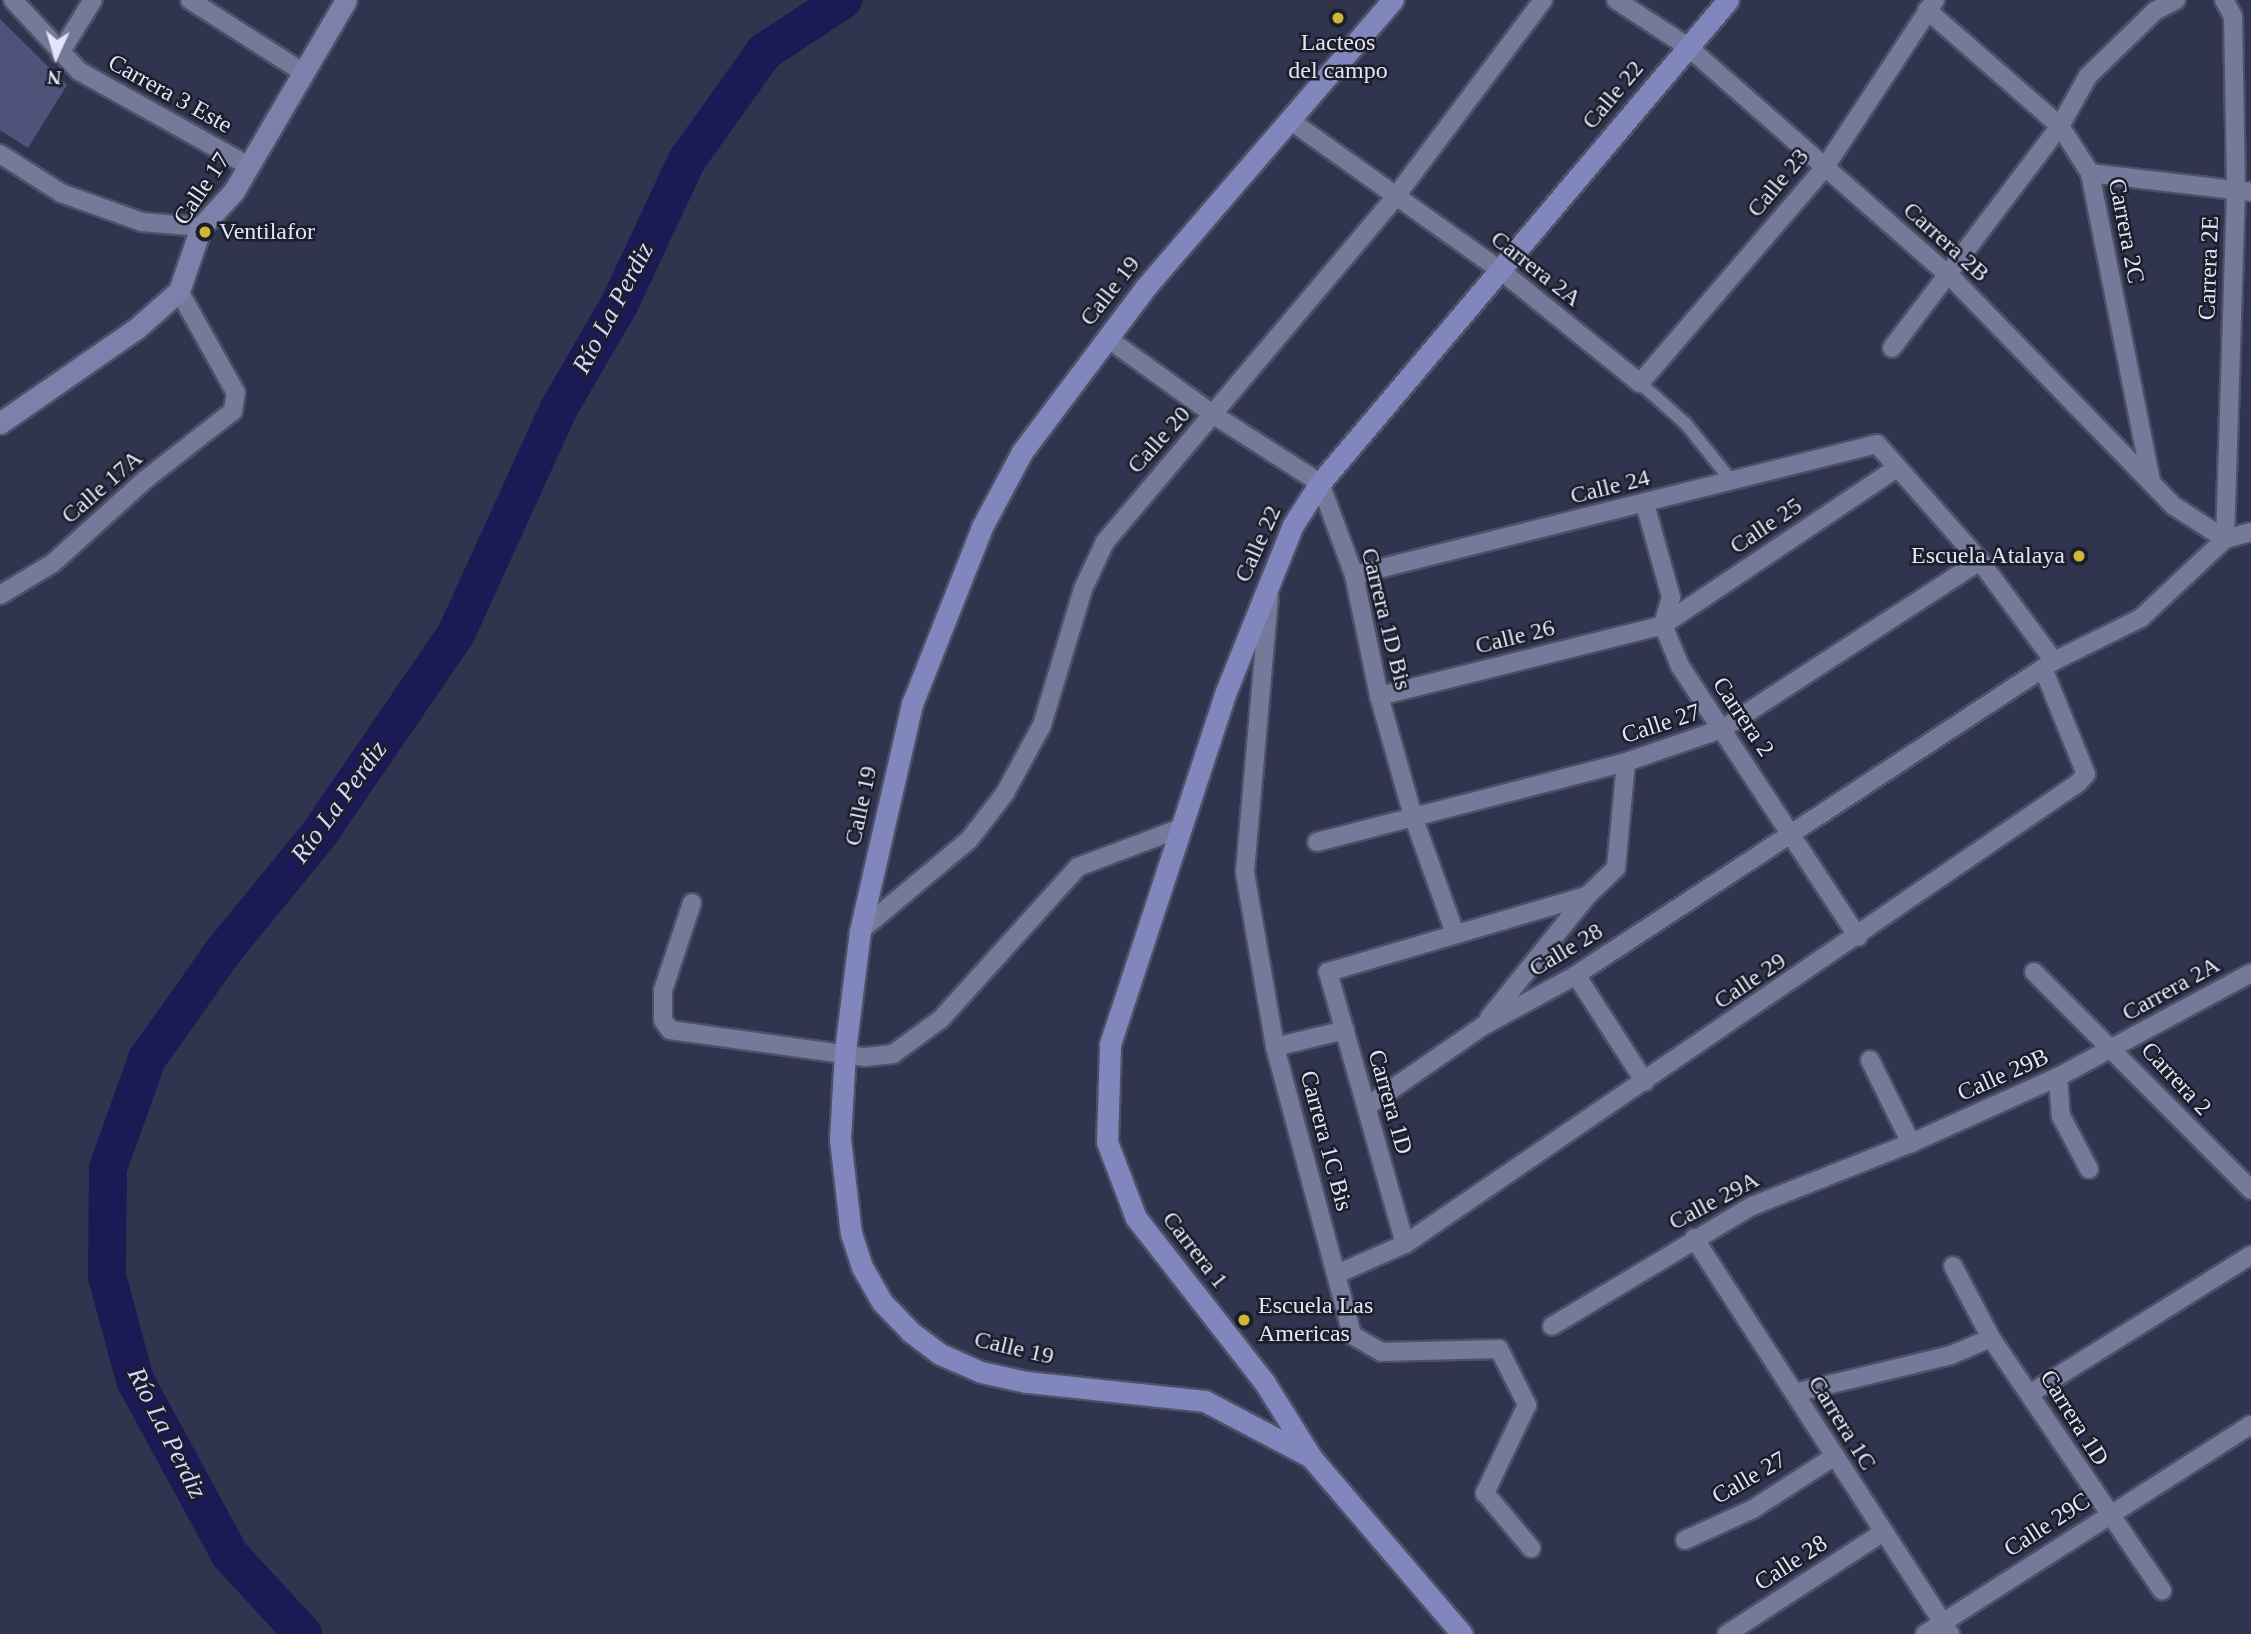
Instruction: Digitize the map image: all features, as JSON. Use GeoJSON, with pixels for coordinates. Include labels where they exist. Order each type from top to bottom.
{"type":"FeatureCollection","features":[{"type":"Feature","properties":{"kind":"main road","name":"Calle 17"},"geometry":{"type":"LineString","coordinates":[[0,423],[138,328],[179,291],[201,227],[234,191],[346,0]]}},
{"type":"Feature","properties":{"kind":"main road","name":"Calle 19"},"geometry":{"type":"LineString","coordinates":[[1311,1457],[1205,1401],[1026,1382],[981,1372],[940,1354],[910,1331],[882,1302],[851,1234],[840,1139],[845,1051],[860,931],[912,704],[967,563],[1022,452],[1107,338],[1393,0]]}},
{"type":"Feature","properties":{"kind":"main road","name":"Calle 22"},"geometry":{"type":"LineString","coordinates":[[1178,829],[1270,578],[1293,525],[1320,483],[1728,0]]}},
{"type":"Feature","properties":{"kind":"main road","name":"Carrera 1"},"geometry":{"type":"LineString","coordinates":[[1178,829],[1110,1044],[1107,1142],[1136,1218],[1265,1384],[1311,1457],[1461,1634]]}},
{"type":"Feature","properties":{"kind":"street","name":"Carrera 3 Este"},"geometry":{"type":"LineString","coordinates":[[13,0],[79,71],[249,166]]}},
{"type":"Feature","properties":{"kind":"street"},"geometry":{"type":"LineString","coordinates":[[60,53],[93,0]]}},
{"type":"Feature","properties":{"kind":"street"},"geometry":{"type":"LineString","coordinates":[[190,0],[304,73]]}},
{"type":"Feature","properties":{"kind":"street","name":"Calle 20"},"geometry":{"type":"LineString","coordinates":[[860,931],[969,840],[1005,793],[1042,725],[1083,589],[1105,542],[1396,196],[1543,0]]}},
{"type":"Feature","properties":{"kind":"street","name":"Carrera 2B"},"geometry":{"type":"LineString","coordinates":[[1616,0],[1688,47],[1950,276],[2174,506],[2225,539]]}},
{"type":"Feature","properties":{"kind":"street"},"geometry":{"type":"LineString","coordinates":[[1892,348],[1950,276],[2060,126],[2088,76],[2150,5],[2176,0]]}},
{"type":"Feature","properties":{"kind":"street","name":"Carrera 2E"},"geometry":{"type":"LineString","coordinates":[[2224,0],[2232,16],[2244,191],[2225,539]]}},
{"type":"Feature","properties":{"kind":"street","name":"Carrera 2C"},"geometry":{"type":"LineString","coordinates":[[1931,5],[2060,126],[2090,173],[2151,484]]}},
{"type":"Feature","properties":{"kind":"street","name":"Calle 23"},"geometry":{"type":"LineString","coordinates":[[1640,383],[1825,167],[1931,5]]}},
{"type":"Feature","properties":{"kind":"street","name":"Carrera 2A"},"geometry":{"type":"LineString","coordinates":[[1291,121],[1500,270],[1640,383],[1686,424],[1730,479]]}},
{"type":"Feature","properties":{"kind":"street"},"geometry":{"type":"LineString","coordinates":[[0,154],[61,193],[142,222],[201,227]]}},
{"type":"Feature","properties":{"kind":"street"},"geometry":{"type":"LineString","coordinates":[[2090,173],[2244,191]]}},
{"type":"Feature","properties":{"kind":"street","name":"Calle 17A"},"geometry":{"type":"LineString","coordinates":[[0,595],[52,563],[146,478],[233,411],[236,393],[179,291]]}},
{"type":"Feature","properties":{"kind":"street"},"geometry":{"type":"LineString","coordinates":[[1107,338],[1214,415],[1320,483]]}},
{"type":"Feature","properties":{"kind":"street","name":"Calle 24"},"geometry":{"type":"LineString","coordinates":[[1354,575],[1877,444],[1897,468]]}},
{"type":"Feature","properties":{"kind":"street"},"geometry":{"type":"LineString","coordinates":[[1897,468],[1980,561],[2049,664]]}},
{"type":"Feature","properties":{"kind":"street","name":"Calle 25"},"geometry":{"type":"LineString","coordinates":[[1663,625],[1897,468]]}},
{"type":"Feature","properties":{"kind":"street","name":"Carrera 1D Bis"},"geometry":{"type":"LineString","coordinates":[[1320,483],[1354,575],[1379,696],[1413,816],[1455,933]]}},
{"type":"Feature","properties":{"kind":"street"},"geometry":{"type":"LineString","coordinates":[[1645,504],[1671,597],[1663,625]]}},
{"type":"Feature","properties":{"kind":"street"},"geometry":{"type":"LineString","coordinates":[[1791,833],[2049,664],[2141,618],[2225,539],[2251,532]]}},
{"type":"Feature","properties":{"kind":"street","name":"Calle 27"},"geometry":{"type":"LineString","coordinates":[[1317,842],[1626,762],[1722,729],[1980,561]]}},
{"type":"Feature","properties":{"kind":"street","name":"Carrera 1C Bis"},"geometry":{"type":"LineString","coordinates":[[1270,578],[1245,873],[1275,1047],[1353,1335],[1381,1352],[1499,1349],[1527,1405],[1485,1493],[1531,1548]]}},
{"type":"Feature","properties":{"kind":"street","name":"Calle 26"},"geometry":{"type":"LineString","coordinates":[[1379,696],[1663,625]]}},
{"type":"Feature","properties":{"kind":"street","name":"Carrera 2"},"geometry":{"type":"LineString","coordinates":[[1663,625],[1680,666],[1858,937]]}},
{"type":"Feature","properties":{"kind":"street","name":"Calle 29"},"geometry":{"type":"LineString","coordinates":[[1337,1275],[1405,1244],[1858,937],[2086,774],[2049,664]]}},
{"type":"Feature","properties":{"kind":"street"},"geometry":{"type":"LineString","coordinates":[[1483,1026],[1587,896],[1616,868],[1626,762]]}},
{"type":"Feature","properties":{"kind":"street"},"geometry":{"type":"LineString","coordinates":[[692,903],[663,990],[663,1020],[670,1030],[845,1051],[865,1056],[893,1054],[941,1019],[1078,867],[1178,829]]}},
{"type":"Feature","properties":{"kind":"street","name":"Calle 28"},"geometry":{"type":"LineString","coordinates":[[1366,1107],[1483,1026],[1576,975],[1791,833]]}},
{"type":"Feature","properties":{"kind":"street"},"geometry":{"type":"LineString","coordinates":[[1455,933],[1587,896]]}},
{"type":"Feature","properties":{"kind":"street","name":"Carrera 1D"},"geometry":{"type":"LineString","coordinates":[[1405,1244],[1328,972],[1455,933]]}},
{"type":"Feature","properties":{"kind":"street","name":"Carrera 2"},"geometry":{"type":"LineString","coordinates":[[2034,972],[2115,1048],[2251,1190]]}},
{"type":"Feature","properties":{"kind":"street","name":"Carrera 2A"},"geometry":{"type":"LineString","coordinates":[[2115,1048],[2251,973]]}},
{"type":"Feature","properties":{"kind":"street"},"geometry":{"type":"LineString","coordinates":[[1576,975],[1645,1082]]}},
{"type":"Feature","properties":{"kind":"street"},"geometry":{"type":"LineString","coordinates":[[1275,1047],[1345,1030]]}},
{"type":"Feature","properties":{"kind":"street","name":"Calle 29B"},"geometry":{"type":"LineString","coordinates":[[1911,1143],[2058,1077],[2115,1048]]}},
{"type":"Feature","properties":{"kind":"street"},"geometry":{"type":"LineString","coordinates":[[1870,1060],[1911,1143]]}},
{"type":"Feature","properties":{"kind":"street"},"geometry":{"type":"LineString","coordinates":[[2058,1077],[2061,1116],[2090,1169]]}},
{"type":"Feature","properties":{"kind":"street","name":"Calle 29A"},"geometry":{"type":"LineString","coordinates":[[1552,1326],[1694,1238],[1752,1206],[1911,1143]]}},
{"type":"Feature","properties":{"kind":"street","name":"Carrera 1C"},"geometry":{"type":"LineString","coordinates":[[1694,1238],[1882,1533],[1946,1628]]}},
{"type":"Feature","properties":{"kind":"street"},"geometry":{"type":"LineString","coordinates":[[2031,1393],[2251,1255]]}},
{"type":"Feature","properties":{"kind":"street","name":"Carrera 1D"},"geometry":{"type":"LineString","coordinates":[[1953,1266],[1991,1338],[2031,1393],[2106,1515],[2162,1591]]}},
{"type":"Feature","properties":{"kind":"street"},"geometry":{"type":"LineString","coordinates":[[1794,1393],[1951,1355],[1991,1338]]}},
{"type":"Feature","properties":{"kind":"street","name":"Calle 29C"},"geometry":{"type":"LineString","coordinates":[[1946,1628],[2106,1515],[2251,1426]]}},
{"type":"Feature","properties":{"kind":"street","name":"Calle 27"},"geometry":{"type":"LineString","coordinates":[[1685,1539],[1753,1508],[1835,1456]]}},
{"type":"Feature","properties":{"kind":"street","name":"Calle 28"},"geometry":{"type":"LineString","coordinates":[[1727,1634],[1882,1533]]}},
{"type":"Feature","properties":{"kind":"street"},"geometry":{"type":"LineString","coordinates":[[1925,1634],[1946,1628]]}},
{"type":"Feature","properties":{"kind":"shaded area"},"geometry":{"type":"Polygon","coordinates":[[[0,19],[67,85],[28,148],[0,130],[0,19]]]}},
{"type":"Feature","properties":{"kind":"waterway","name":"Río La Perdiz"},"geometry":{"type":"LineString","coordinates":[[303,1634],[230,1555],[135,1380],[107,1276],[108,1168],[147,1059],[225,949],[319,834],[456,634],[559,408],[619,305],[687,160],[764,52],[843,0]]}},
{"type":"Feature","properties":{"kind":"place","name":"Lacteos del campo"},"geometry":{"type":"Point","coordinates":[1338,18]}},
{"type":"Feature","properties":{"kind":"place","name":"Ventilafor"},"geometry":{"type":"Point","coordinates":[205,232]}},
{"type":"Feature","properties":{"kind":"place","name":"Escuela Atalaya"},"geometry":{"type":"Point","coordinates":[2079,556]}},
{"type":"Feature","properties":{"kind":"place","name":"Escuela Las Americas"},"geometry":{"type":"Point","coordinates":[1244,1320]}}]}
